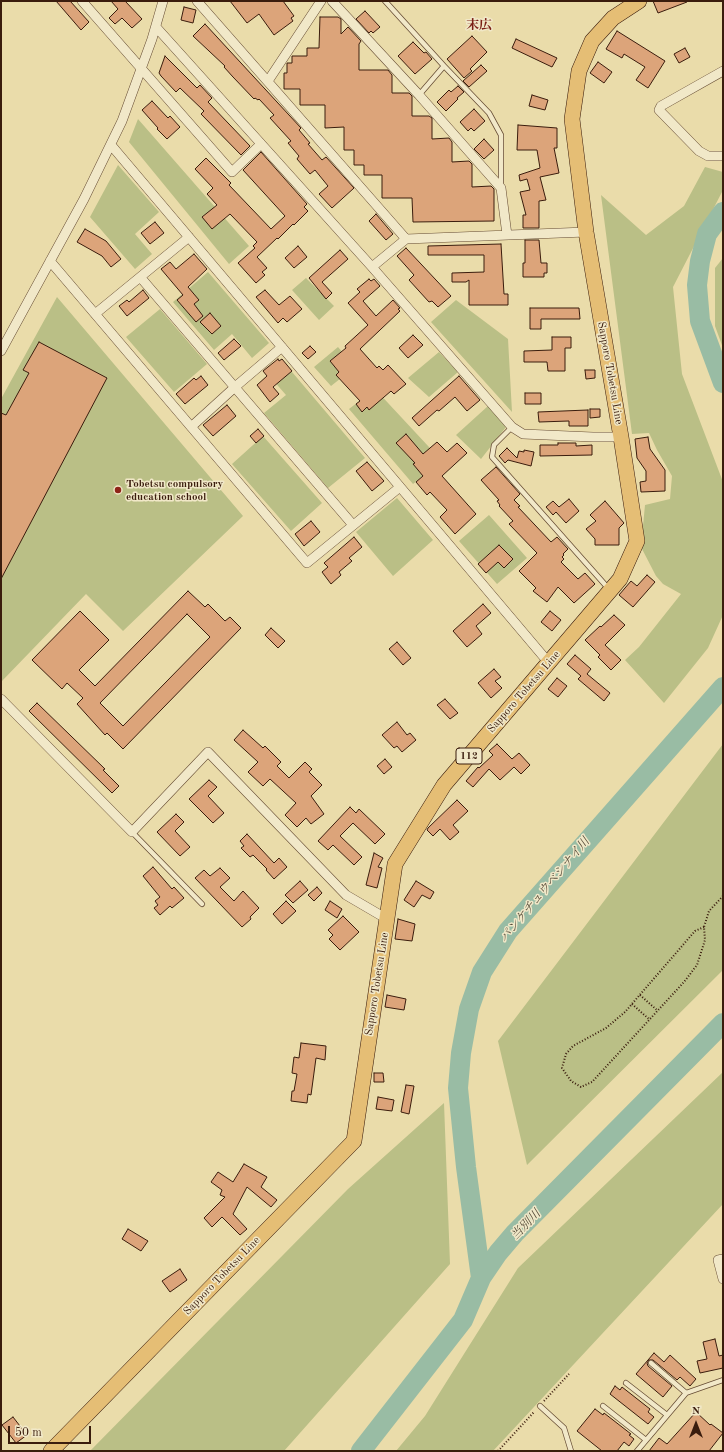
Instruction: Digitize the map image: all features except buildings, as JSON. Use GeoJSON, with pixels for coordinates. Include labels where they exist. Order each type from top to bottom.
{"type":"FeatureCollection","features":[{"type":"Feature","properties":{"kind":"main road","name":"Sapporo Tobetsu Line"},"geometry":{"type":"LineString","coordinates":[[51,1451],[354,1141],[395,864],[444,785],[620,579],[636,541],[621,436],[586,232],[572,119],[579,71],[592,41],[613,18],[639,1]]}},
{"type":"Feature","properties":{"kind":"street"},"geometry":{"type":"LineString","coordinates":[[82,1],[232,172],[261,144]]}},
{"type":"Feature","properties":{"kind":"street"},"geometry":{"type":"LineString","coordinates":[[1,351],[84,199],[122,121],[156,27],[163,1]]}},
{"type":"Feature","properties":{"kind":"street"},"geometry":{"type":"LineString","coordinates":[[197,1],[406,239]]}},
{"type":"Feature","properties":{"kind":"street"},"geometry":{"type":"LineString","coordinates":[[268,81],[321,1]]}},
{"type":"Feature","properties":{"kind":"street"},"geometry":{"type":"LineString","coordinates":[[332,1],[501,188],[507,235]]}},
{"type":"Feature","properties":{"kind":"street"},"geometry":{"type":"LineString","coordinates":[[156,27],[372,267],[512,427],[523,434],[593,437],[621,436]]}},
{"type":"Feature","properties":{"kind":"street"},"geometry":{"type":"LineString","coordinates":[[723,71],[660,106],[659,110],[699,151],[708,156],[723,156]]}},
{"type":"Feature","properties":{"kind":"street"},"geometry":{"type":"LineString","coordinates":[[111,144],[549,663]]}},
{"type":"Feature","properties":{"kind":"street"},"geometry":{"type":"LineString","coordinates":[[372,267],[406,239],[586,232]]}},
{"type":"Feature","properties":{"kind":"street"},"geometry":{"type":"LineString","coordinates":[[95,314],[189,238]]}},
{"type":"Feature","properties":{"kind":"street"},"geometry":{"type":"LineString","coordinates":[[50,261],[307,563],[400,486]]}},
{"type":"Feature","properties":{"kind":"street"},"geometry":{"type":"LineString","coordinates":[[141,278],[353,525]]}},
{"type":"Feature","properties":{"kind":"street"},"geometry":{"type":"LineString","coordinates":[[191,427],[282,347]]}},
{"type":"Feature","properties":{"kind":"street"},"geometry":{"type":"LineString","coordinates":[[1,699],[132,832],[208,752],[346,895],[387,919]]}},
{"type":"Feature","properties":{"kind":"street"},"geometry":{"type":"LineString","coordinates":[[723,1259],[718,1260],[723,1279]]}},
{"type":"Feature","properties":{"kind":"lane"},"geometry":{"type":"LineString","coordinates":[[385,1],[489,113],[501,135],[501,188]]}},
{"type":"Feature","properties":{"kind":"lane"},"geometry":{"type":"LineString","coordinates":[[419,96],[444,66]]}},
{"type":"Feature","properties":{"kind":"lane"},"geometry":{"type":"LineString","coordinates":[[512,427],[494,445],[492,457],[611,590]]}},
{"type":"Feature","properties":{"kind":"lane"},"geometry":{"type":"LineString","coordinates":[[132,832],[202,904]]}},
{"type":"Feature","properties":{"kind":"lane"},"geometry":{"type":"LineString","coordinates":[[651,1363],[686,1393]]}},
{"type":"Feature","properties":{"kind":"lane"},"geometry":{"type":"LineString","coordinates":[[637,1451],[686,1393],[723,1380]]}},
{"type":"Feature","properties":{"kind":"lane"},"geometry":{"type":"LineString","coordinates":[[626,1383],[667,1415]]}},
{"type":"Feature","properties":{"kind":"lane"},"geometry":{"type":"LineString","coordinates":[[540,1406],[564,1428],[571,1451]]}},
{"type":"Feature","properties":{"kind":"lane"},"geometry":{"type":"LineString","coordinates":[[603,1406],[646,1440]]}},
{"type":"Feature","properties":{"kind":"path"},"geometry":{"type":"LineString","coordinates":[[704,927],[695,931],[632,1004],[606,1028],[573,1046],[566,1054],[562,1068],[571,1081],[581,1087],[592,1082],[684,982],[696,965],[705,940],[704,927],[709,911],[723,896]]}},
{"type":"Feature","properties":{"kind":"path"},"geometry":{"type":"LineString","coordinates":[[640,995],[658,1011]]}},
{"type":"Feature","properties":{"kind":"path"},"geometry":{"type":"LineString","coordinates":[[632,1004],[650,1020]]}},
{"type":"Feature","properties":{"kind":"path"},"geometry":{"type":"LineString","coordinates":[[498,1451],[569,1374]]}},
{"type":"Feature","properties":{"kind":"green space"},"geometry":{"type":"Polygon","coordinates":[[[138,119],[249,246],[229,264],[129,142],[138,119]]]}},
{"type":"Feature","properties":{"kind":"green space"},"geometry":{"type":"Polygon","coordinates":[[[118,165],[159,212],[135,234],[152,254],[135,269],[90,217],[118,165]]]}},
{"type":"Feature","properties":{"kind":"green space"},"geometry":{"type":"Polygon","coordinates":[[[705,167],[723,172],[723,190],[673,287],[682,374],[723,482],[723,615],[708,648],[664,703],[625,660],[639,647],[681,594],[663,584],[656,576],[641,547],[645,505],[670,499],[672,476],[649,433],[632,434],[601,195],[646,235],[684,206],[705,167]]]}},
{"type":"Feature","properties":{"kind":"green space"},"geometry":{"type":"Polygon","coordinates":[[[723,258],[723,348],[715,326],[715,268],[723,258]]]}},
{"type":"Feature","properties":{"kind":"green space"},"geometry":{"type":"Polygon","coordinates":[[[208,272],[269,343],[252,358],[232,334],[214,350],[173,302],[208,272]]]}},
{"type":"Feature","properties":{"kind":"green space"},"geometry":{"type":"Polygon","coordinates":[[[306,278],[334,306],[319,320],[292,290],[306,278]]]}},
{"type":"Feature","properties":{"kind":"green space"},"geometry":{"type":"Polygon","coordinates":[[[57,297],[243,516],[123,631],[86,594],[2,681],[1,399],[57,297]]]}},
{"type":"Feature","properties":{"kind":"green space"},"geometry":{"type":"Polygon","coordinates":[[[456,300],[508,339],[512,412],[431,322],[456,300]]]}},
{"type":"Feature","properties":{"kind":"green space"},"geometry":{"type":"Polygon","coordinates":[[[160,309],[207,364],[174,392],[126,337],[160,309]]]}},
{"type":"Feature","properties":{"kind":"green space"},"geometry":{"type":"Polygon","coordinates":[[[338,347],[355,367],[331,386],[314,367],[338,347]]]}},
{"type":"Feature","properties":{"kind":"green space"},"geometry":{"type":"Polygon","coordinates":[[[439,352],[458,372],[429,397],[408,378],[439,352]]]}},
{"type":"Feature","properties":{"kind":"green space"},"geometry":{"type":"Polygon","coordinates":[[[281,359],[365,458],[328,488],[264,413],[286,395],[265,371],[281,359]]]}},
{"type":"Feature","properties":{"kind":"green space"},"geometry":{"type":"Polygon","coordinates":[[[375,389],[442,461],[413,484],[349,409],[375,389]]]}},
{"type":"Feature","properties":{"kind":"green space"},"geometry":{"type":"Polygon","coordinates":[[[488,406],[506,427],[481,459],[456,435],[488,406]]]}},
{"type":"Feature","properties":{"kind":"green space"},"geometry":{"type":"Polygon","coordinates":[[[263,436],[322,503],[291,531],[232,464],[263,436]]]}},
{"type":"Feature","properties":{"kind":"green space"},"geometry":{"type":"Polygon","coordinates":[[[397,498],[433,540],[393,576],[356,532],[397,498]]]}},
{"type":"Feature","properties":{"kind":"green space"},"geometry":{"type":"Polygon","coordinates":[[[489,515],[527,558],[497,584],[459,541],[489,515]]]}},
{"type":"Feature","properties":{"kind":"green space"},"geometry":{"type":"Polygon","coordinates":[[[723,744],[723,970],[527,1165],[498,1041],[723,744]]]}},
{"type":"Feature","properties":{"kind":"green space"},"geometry":{"type":"Polygon","coordinates":[[[723,1072],[723,1204],[493,1451],[396,1451],[425,1416],[518,1268],[723,1072]]]}},
{"type":"Feature","properties":{"kind":"green space"},"geometry":{"type":"Polygon","coordinates":[[[444,1103],[450,1264],[284,1451],[90,1451],[348,1189],[444,1103]]]}},
{"type":"Feature","properties":{"kind":"waterway","name":"パンケチュウベシナイ川"},"geometry":{"type":"LineString","coordinates":[[723,212],[707,234],[700,261],[697,285],[700,321],[723,383]]}},
{"type":"Feature","properties":{"kind":"waterway","name":"パンケチュウベシナイ川"},"geometry":{"type":"LineString","coordinates":[[481,1278],[466,1167],[458,1088],[461,1053],[469,1009],[482,972],[508,931],[723,687]]}},
{"type":"Feature","properties":{"kind":"waterway","name":"当別川"},"geometry":{"type":"LineString","coordinates":[[361,1451],[463,1320],[481,1278],[498,1253],[515,1233],[723,1023]]}},
{"type":"Feature","properties":{"kind":"place","name":"Tobetsu compulsory education school"},"geometry":{"type":"Point","coordinates":[118,490]}},
{"type":"Feature","properties":{"kind":"district","name":"末広"},"geometry":{"type":"Point","coordinates":[479,26]}}]}
